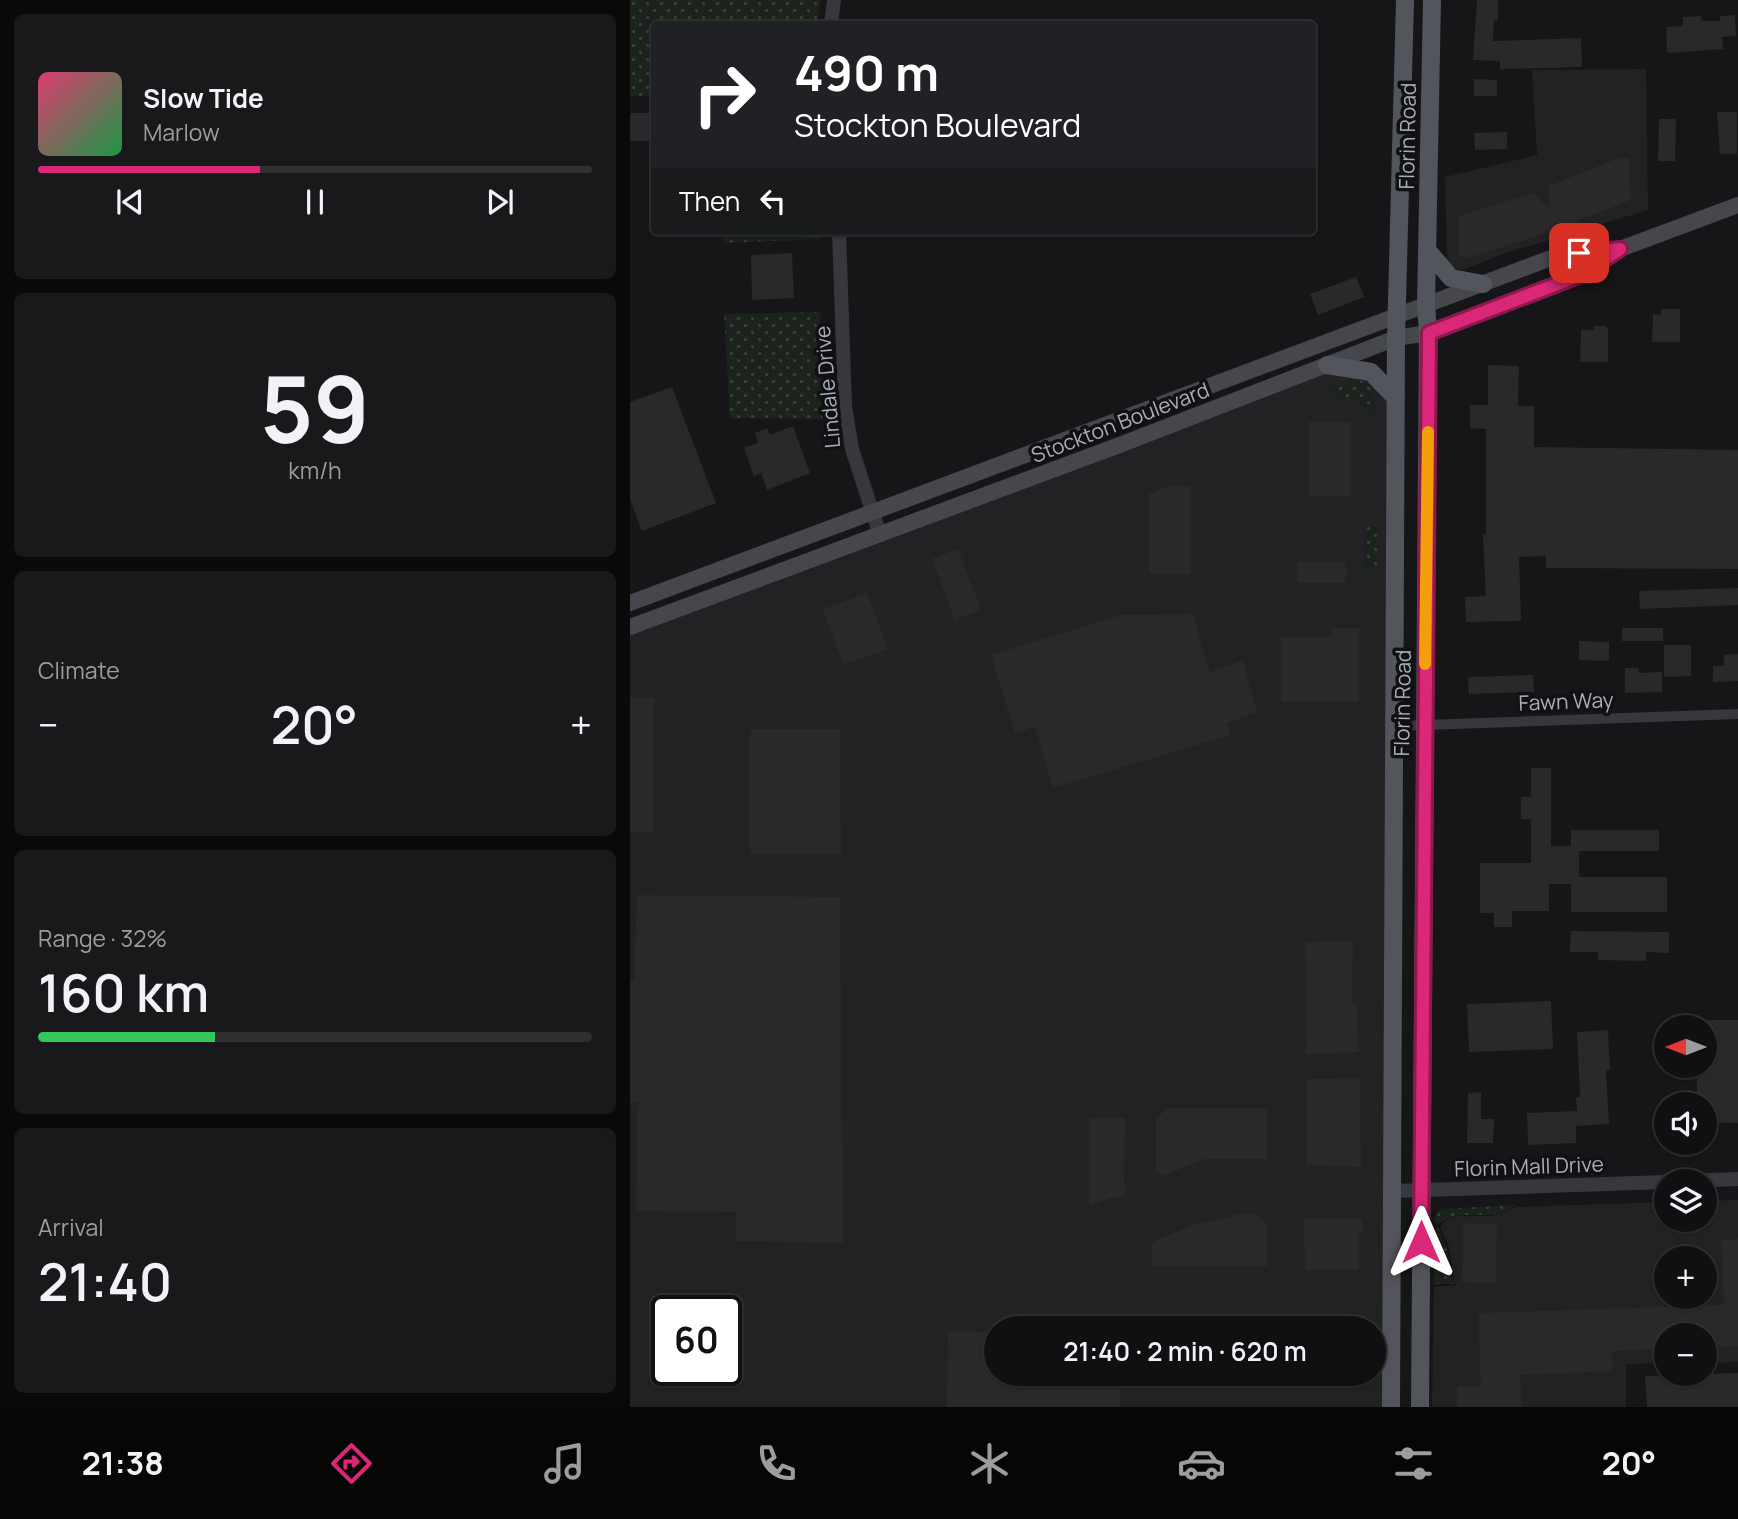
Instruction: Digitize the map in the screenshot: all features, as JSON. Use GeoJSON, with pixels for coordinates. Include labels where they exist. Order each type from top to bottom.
{"type":"FeatureCollection","features":[{"type":"Feature","properties":{"kind":"main road","name":"Florin Road"},"geometry":{"type":"LineString","coordinates":[[1391,1407],[1396,316],[1405,0]]}},
{"type":"Feature","properties":{"kind":"main road","name":"Florin Road"},"geometry":{"type":"LineString","coordinates":[[1420,1407],[1429,333],[1426,305],[1433,0]]}},
{"type":"Feature","properties":{"kind":"main road","name":"Stockton Boulevard"},"geometry":{"type":"LineString","coordinates":[[630,627],[880,535],[1396,338],[1429,333],[1581,275],[1620,249],[1738,205]]}},
{"type":"Feature","properties":{"kind":"main road","name":"Stockton Boulevard"},"geometry":{"type":"LineString","coordinates":[[630,603],[1559,255],[1620,249]]}},
{"type":"Feature","properties":{"kind":"main road"},"geometry":{"type":"LineString","coordinates":[[1428,251],[1451,278],[1483,284]]}},
{"type":"Feature","properties":{"kind":"main road"},"geometry":{"type":"LineString","coordinates":[[1327,365],[1371,372],[1396,398]]}},
{"type":"Feature","properties":{"kind":"street"},"geometry":{"type":"LineString","coordinates":[[831,21],[834,0]]}},
{"type":"Feature","properties":{"kind":"street","name":"Lindale Drive"},"geometry":{"type":"LineString","coordinates":[[839,235],[845,406],[852,449],[880,535]]}},
{"type":"Feature","properties":{"kind":"street","name":"Fawn Way"},"geometry":{"type":"LineString","coordinates":[[1395,726],[1738,714]]}},
{"type":"Feature","properties":{"kind":"street"},"geometry":{"type":"LineString","coordinates":[[1717,1180],[1738,1179]]}},
{"type":"Feature","properties":{"kind":"street","name":"Florin Mall Drive"},"geometry":{"type":"LineString","coordinates":[[1394,1191],[1654,1182]]}},
{"type":"Feature","properties":{"kind":"shaded area"},"geometry":{"type":"Polygon","coordinates":[[[630,0],[821,0],[817,21],[651,21],[651,96],[630,96],[630,0]]]}},
{"type":"Feature","properties":{"kind":"shaded area"},"geometry":{"type":"Polygon","coordinates":[[[1646,69],[1648,210],[1503,254],[1461,271],[1447,264],[1445,177],[1537,155],[1532,70],[1646,69]]]}},
{"type":"Feature","properties":{"kind":"shaded area"},"geometry":{"type":"Polygon","coordinates":[[[722,235],[821,235],[821,239],[723,243],[722,235]]]}},
{"type":"Feature","properties":{"kind":"shaded area"},"geometry":{"type":"Polygon","coordinates":[[[820,312],[825,419],[730,418],[724,314],[820,312]]]}},
{"type":"Feature","properties":{"kind":"shaded area"},"geometry":{"type":"Polygon","coordinates":[[[1327,365],[1371,372],[1396,398],[1389,1407],[630,1407],[630,628],[1327,365]]]}},
{"type":"Feature","properties":{"kind":"shaded area"},"geometry":{"type":"Polygon","coordinates":[[[1359,380],[1372,390],[1374,416],[1370,412],[1365,414],[1362,406],[1352,399],[1340,399],[1334,393],[1328,395],[1328,391],[1359,380]]]}},
{"type":"Feature","properties":{"kind":"shaded area"},"geometry":{"type":"Polygon","coordinates":[[[1365,525],[1377,526],[1377,569],[1365,569],[1365,525]]]}},
{"type":"Feature","properties":{"kind":"shaded area"},"geometry":{"type":"Polygon","coordinates":[[[1738,1200],[1738,1362],[1717,1363],[1717,1323],[1654,1323],[1654,1363],[1626,1364],[1626,1407],[1432,1407],[1434,1287],[1455,1285],[1449,1247],[1440,1227],[1454,1216],[1491,1216],[1517,1207],[1654,1202],[1654,1232],[1717,1232],[1717,1201],[1738,1200]]]}},
{"type":"Feature","properties":{"kind":"shaded area"},"geometry":{"type":"Polygon","coordinates":[[[1514,1205],[1496,1213],[1456,1216],[1438,1224],[1434,1222],[1441,1209],[1514,1205]]]}},
{"type":"Feature","properties":{"kind":"shaded area"},"geometry":{"type":"Polygon","coordinates":[[[1434,1228],[1439,1229],[1447,1249],[1454,1284],[1434,1284],[1434,1228]]]}},
{"type":"Feature","properties":{"kind":"building"},"geometry":{"type":"Polygon","coordinates":[[[1477,0],[1498,0],[1498,20],[1494,20],[1493,41],[1581,38],[1582,67],[1500,69],[1500,61],[1473,60],[1477,0]]]}},
{"type":"Feature","properties":{"kind":"building"},"geometry":{"type":"Polygon","coordinates":[[[1735,15],[1736,36],[1722,37],[1723,49],[1667,53],[1666,27],[1683,26],[1683,17],[1701,16],[1701,21],[1720,21],[1720,16],[1735,15]]]}},
{"type":"Feature","properties":{"kind":"building"},"geometry":{"type":"Polygon","coordinates":[[[1474,79],[1497,80],[1497,96],[1474,96],[1474,79]]]}},
{"type":"Feature","properties":{"kind":"building"},"geometry":{"type":"Polygon","coordinates":[[[1717,112],[1737,112],[1737,154],[1720,154],[1717,112]]]}},
{"type":"Feature","properties":{"kind":"building"},"geometry":{"type":"Polygon","coordinates":[[[630,113],[651,113],[651,141],[630,141],[630,113]]]}},
{"type":"Feature","properties":{"kind":"building"},"geometry":{"type":"Polygon","coordinates":[[[1659,119],[1676,119],[1675,161],[1658,161],[1659,119]]]}},
{"type":"Feature","properties":{"kind":"building"},"geometry":{"type":"Polygon","coordinates":[[[1507,132],[1507,149],[1475,150],[1474,133],[1507,132]]]}},
{"type":"Feature","properties":{"kind":"building"},"geometry":{"type":"Polygon","coordinates":[[[1619,158],[1629,158],[1631,200],[1551,231],[1468,258],[1459,255],[1458,216],[1533,193],[1550,210],[1549,186],[1619,158]]]}},
{"type":"Feature","properties":{"kind":"building"},"geometry":{"type":"Polygon","coordinates":[[[792,253],[794,298],[752,300],[751,255],[792,253]]]}},
{"type":"Feature","properties":{"kind":"building"},"geometry":{"type":"Polygon","coordinates":[[[1356,277],[1364,297],[1318,315],[1310,294],[1356,277]]]}},
{"type":"Feature","properties":{"kind":"building"},"geometry":{"type":"Polygon","coordinates":[[[1661,309],[1680,309],[1680,342],[1652,342],[1653,314],[1661,315],[1661,309]]]}},
{"type":"Feature","properties":{"kind":"building"},"geometry":{"type":"Polygon","coordinates":[[[1594,326],[1606,326],[1608,329],[1608,362],[1580,362],[1581,330],[1594,330],[1594,326]]]}},
{"type":"Feature","properties":{"kind":"building"},"geometry":{"type":"Polygon","coordinates":[[[1488,365],[1519,366],[1518,406],[1534,406],[1534,447],[1738,450],[1738,569],[1546,568],[1546,556],[1519,557],[1521,621],[1466,622],[1465,597],[1486,596],[1483,535],[1486,534],[1486,429],[1470,428],[1470,405],[1488,405],[1488,365]]]}},
{"type":"Feature","properties":{"kind":"building"},"geometry":{"type":"Polygon","coordinates":[[[672,387],[716,503],[642,531],[630,499],[630,402],[672,387]]]}},
{"type":"Feature","properties":{"kind":"building"},"geometry":{"type":"Polygon","coordinates":[[[1309,422],[1351,422],[1351,496],[1309,496],[1309,422]]]}},
{"type":"Feature","properties":{"kind":"building"},"geometry":{"type":"Polygon","coordinates":[[[793,426],[810,473],[767,490],[761,473],[754,476],[744,448],[758,443],[755,433],[767,428],[770,435],[793,426]]]}},
{"type":"Feature","properties":{"kind":"building"},"geometry":{"type":"Polygon","coordinates":[[[1170,486],[1191,486],[1191,574],[1149,574],[1149,494],[1170,486]]]}},
{"type":"Feature","properties":{"kind":"building"},"geometry":{"type":"Polygon","coordinates":[[[958,549],[981,610],[955,620],[932,559],[958,549]]]}},
{"type":"Feature","properties":{"kind":"building"},"geometry":{"type":"Polygon","coordinates":[[[1297,562],[1346,562],[1346,583],[1297,583],[1297,562]]]}},
{"type":"Feature","properties":{"kind":"building"},"geometry":{"type":"Polygon","coordinates":[[[1738,588],[1738,605],[1640,609],[1639,591],[1738,588]]]}},
{"type":"Feature","properties":{"kind":"building"},"geometry":{"type":"Polygon","coordinates":[[[867,593],[888,649],[843,665],[823,609],[867,593]]]}},
{"type":"Feature","properties":{"kind":"building"},"geometry":{"type":"Polygon","coordinates":[[[1193,614],[1210,672],[1243,660],[1257,712],[1227,723],[1230,735],[1053,788],[1035,727],[1015,733],[991,655],[1121,615],[1193,614]]]}},
{"type":"Feature","properties":{"kind":"building"},"geometry":{"type":"Polygon","coordinates":[[[1332,628],[1359,628],[1359,701],[1281,701],[1281,637],[1332,637],[1332,628]]]}},
{"type":"Feature","properties":{"kind":"building"},"geometry":{"type":"Polygon","coordinates":[[[1622,628],[1663,628],[1663,641],[1622,641],[1622,628]]]}},
{"type":"Feature","properties":{"kind":"building"},"geometry":{"type":"Polygon","coordinates":[[[1579,641],[1609,642],[1609,661],[1579,660],[1579,641]]]}},
{"type":"Feature","properties":{"kind":"building"},"geometry":{"type":"Polygon","coordinates":[[[1664,645],[1691,645],[1691,676],[1664,677],[1664,645]]]}},
{"type":"Feature","properties":{"kind":"building"},"geometry":{"type":"Polygon","coordinates":[[[1738,654],[1738,681],[1713,682],[1713,666],[1724,666],[1724,655],[1738,654]]]}},
{"type":"Feature","properties":{"kind":"building"},"geometry":{"type":"Polygon","coordinates":[[[1625,668],[1638,668],[1639,673],[1662,672],[1662,692],[1625,693],[1625,668]]]}},
{"type":"Feature","properties":{"kind":"building"},"geometry":{"type":"Polygon","coordinates":[[[1533,675],[1534,692],[1469,694],[1468,677],[1533,675]]]}},
{"type":"Feature","properties":{"kind":"building"},"geometry":{"type":"Polygon","coordinates":[[[630,698],[654,698],[653,832],[630,832],[630,698]]]}},
{"type":"Feature","properties":{"kind":"building"},"geometry":{"type":"Polygon","coordinates":[[[750,729],[840,729],[841,854],[750,854],[750,729]]]}},
{"type":"Feature","properties":{"kind":"building"},"geometry":{"type":"Polygon","coordinates":[[[1531,768],[1551,768],[1551,846],[1571,846],[1571,830],[1659,830],[1659,851],[1579,851],[1579,877],[1667,877],[1667,912],[1571,912],[1571,884],[1549,884],[1549,911],[1512,911],[1512,927],[1494,927],[1494,913],[1480,913],[1480,863],[1531,863],[1531,819],[1521,819],[1521,797],[1531,797],[1531,768]]]}},
{"type":"Feature","properties":{"kind":"building"},"geometry":{"type":"Polygon","coordinates":[[[637,895],[840,897],[843,1243],[736,1241],[736,1212],[636,1211],[638,1102],[630,1102],[630,981],[634,981],[637,895]]]}},
{"type":"Feature","properties":{"kind":"building"},"geometry":{"type":"Polygon","coordinates":[[[1571,931],[1669,932],[1669,953],[1646,952],[1646,961],[1598,960],[1598,952],[1570,952],[1571,931]]]}},
{"type":"Feature","properties":{"kind":"building"},"geometry":{"type":"Polygon","coordinates":[[[1353,941],[1352,1004],[1357,1004],[1359,1052],[1306,1054],[1305,942],[1353,941]]]}},
{"type":"Feature","properties":{"kind":"building"},"geometry":{"type":"Polygon","coordinates":[[[1551,1001],[1553,1049],[1469,1052],[1467,1004],[1551,1001]]]}},
{"type":"Feature","properties":{"kind":"building"},"geometry":{"type":"Polygon","coordinates":[[[1717,1020],[1738,1020],[1738,1123],[1717,1122],[1717,1092],[1697,1092],[1697,1078],[1717,1078],[1717,1020]]]}},
{"type":"Feature","properties":{"kind":"building"},"geometry":{"type":"Polygon","coordinates":[[[1608,1030],[1610,1070],[1606,1071],[1609,1124],[1576,1126],[1576,1143],[1528,1145],[1527,1113],[1577,1111],[1576,1097],[1580,1097],[1577,1032],[1608,1030]]]}},
{"type":"Feature","properties":{"kind":"building"},"geometry":{"type":"Polygon","coordinates":[[[1360,1078],[1361,1167],[1306,1165],[1307,1079],[1360,1078]]]}},
{"type":"Feature","properties":{"kind":"building"},"geometry":{"type":"Polygon","coordinates":[[[1481,1092],[1481,1119],[1494,1119],[1493,1143],[1467,1143],[1468,1093],[1481,1092]]]}},
{"type":"Feature","properties":{"kind":"building"},"geometry":{"type":"Polygon","coordinates":[[[1167,1108],[1267,1108],[1267,1159],[1204,1159],[1163,1176],[1156,1171],[1156,1119],[1167,1108]]]}},
{"type":"Feature","properties":{"kind":"building"},"geometry":{"type":"Polygon","coordinates":[[[1089,1118],[1125,1118],[1124,1184],[1129,1189],[1119,1199],[1116,1196],[1089,1206],[1089,1118]]]}},
{"type":"Feature","properties":{"kind":"building"},"geometry":{"type":"Polygon","coordinates":[[[1233,1214],[1257,1214],[1267,1226],[1267,1266],[1152,1266],[1151,1243],[1194,1224],[1233,1217],[1233,1214]]]}},
{"type":"Feature","properties":{"kind":"building"},"geometry":{"type":"Polygon","coordinates":[[[1304,1219],[1362,1219],[1359,1269],[1305,1270],[1304,1219]]]}},
{"type":"Feature","properties":{"kind":"building"},"geometry":{"type":"Polygon","coordinates":[[[1463,1223],[1497,1224],[1496,1283],[1462,1282],[1463,1223]]]}},
{"type":"Feature","properties":{"kind":"building"},"geometry":{"type":"Polygon","coordinates":[[[1738,1239],[1738,1346],[1717,1347],[1717,1323],[1654,1323],[1654,1349],[1612,1351],[1613,1371],[1520,1375],[1522,1407],[1457,1407],[1457,1387],[1481,1386],[1478,1313],[1654,1307],[1717,1309],[1717,1305],[1724,1305],[1721,1240],[1738,1239]]]}},
{"type":"Feature","properties":{"kind":"building"},"geometry":{"type":"Polygon","coordinates":[[[948,1331],[984,1332],[984,1386],[1120,1386],[1120,1407],[947,1407],[948,1331]]]}},
{"type":"Feature","properties":{"kind":"building"},"geometry":{"type":"Polygon","coordinates":[[[1738,1373],[1738,1407],[1647,1407],[1645,1376],[1654,1376],[1654,1386],[1717,1386],[1717,1374],[1738,1373]]]}},
{"type":"Feature","properties":{"kind":"slow traffic"},"geometry":{"type":"LineString","coordinates":[[1425,664],[1428,432]]}},
{"type":"Feature","properties":{"kind":"route"},"geometry":{"type":"LineString","coordinates":[[1421,1242],[1429,333],[1581,275],[1620,249],[1579,253]]}}]}
